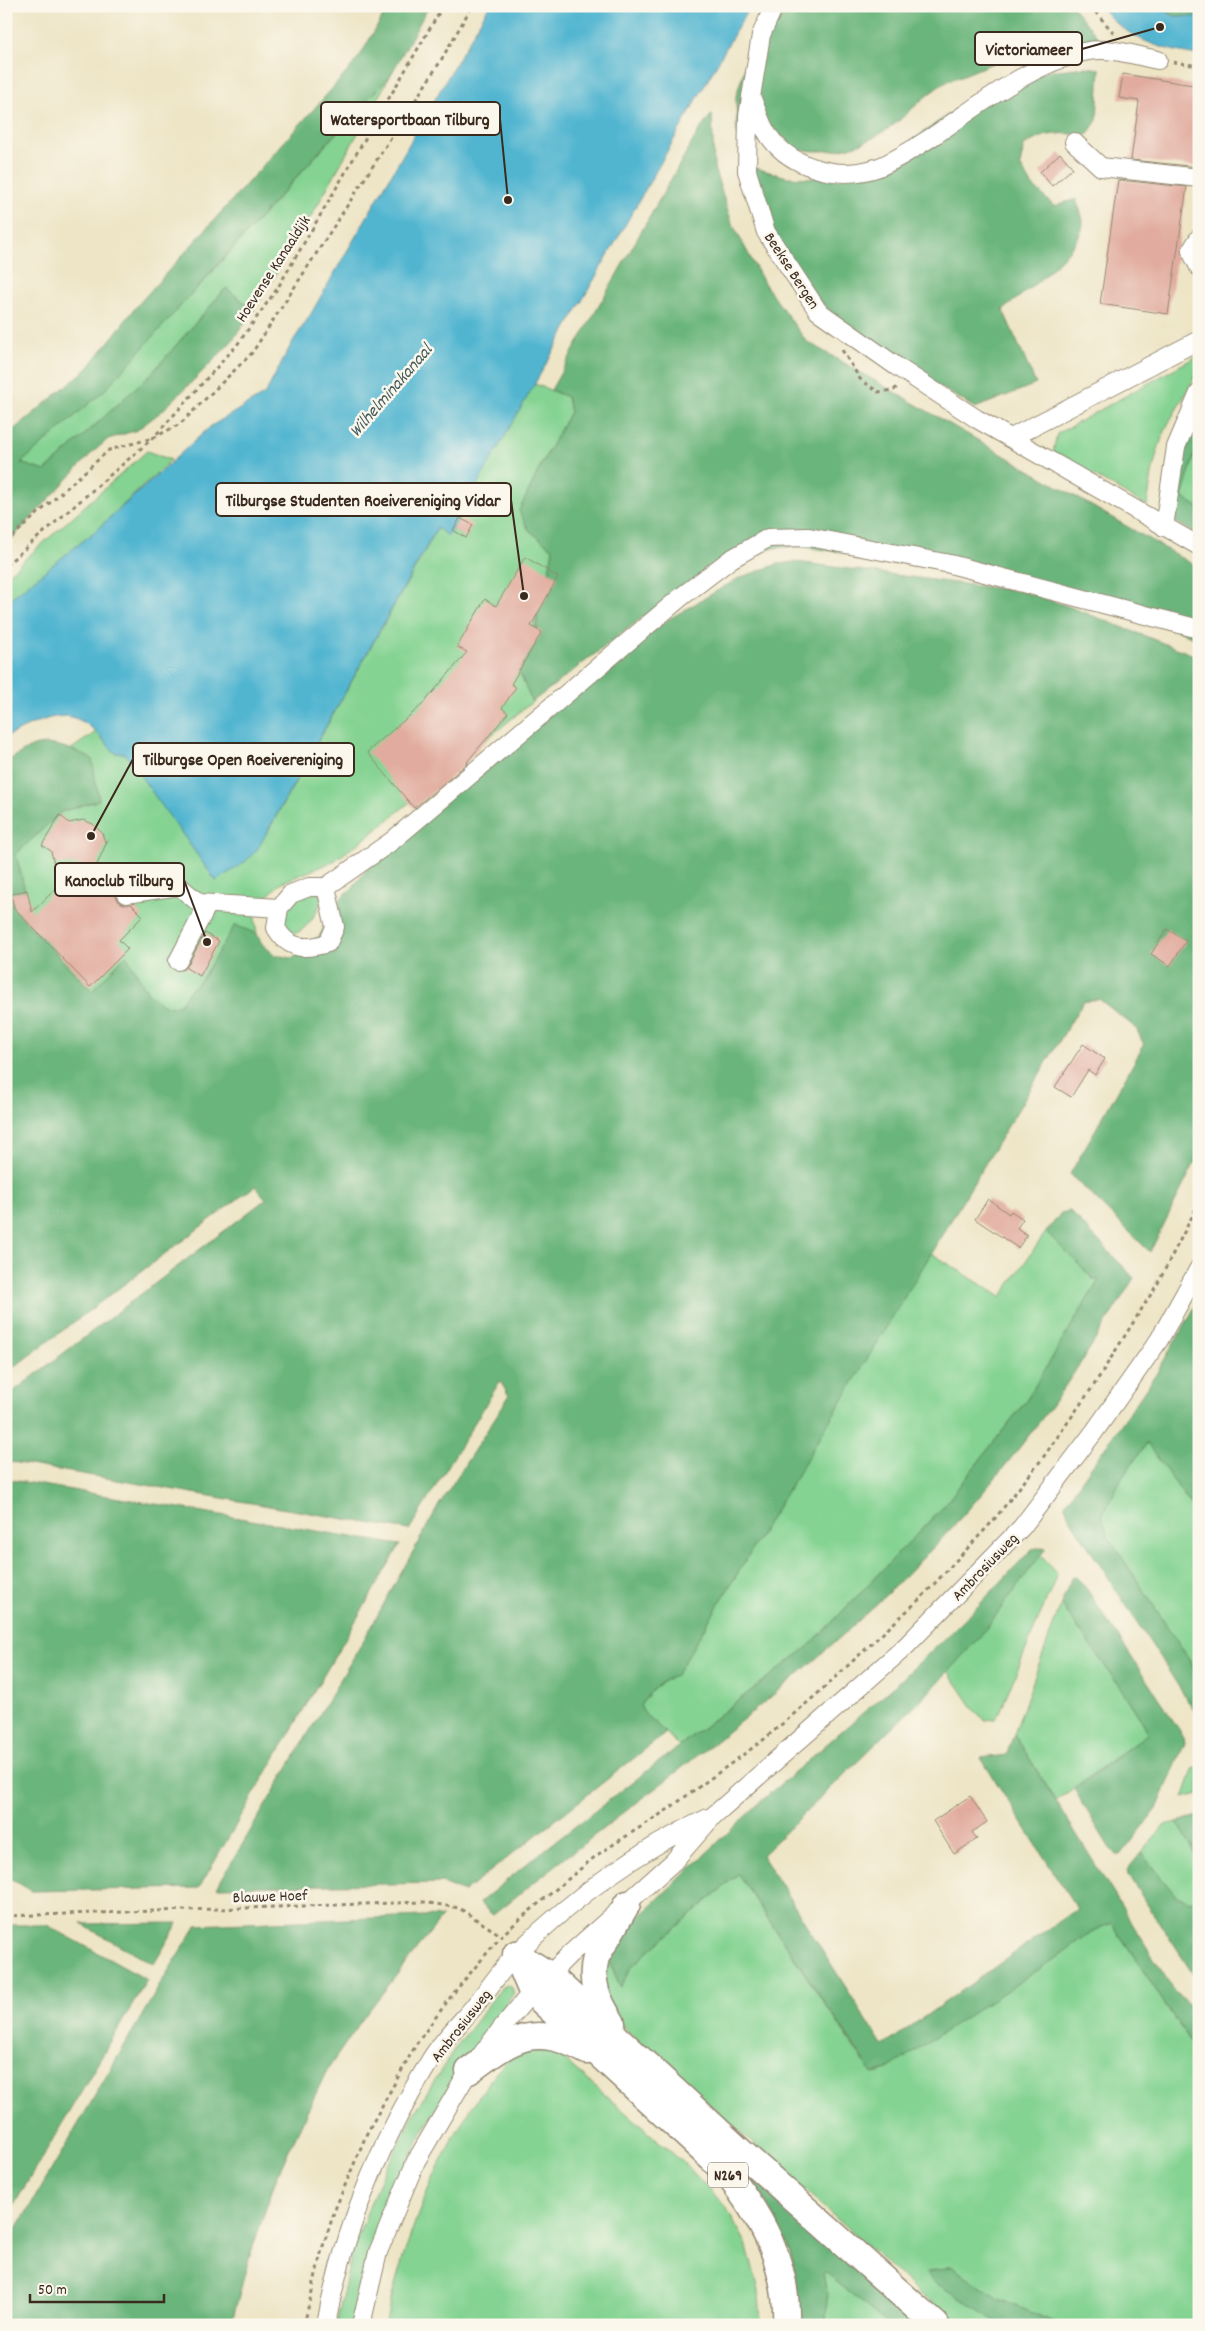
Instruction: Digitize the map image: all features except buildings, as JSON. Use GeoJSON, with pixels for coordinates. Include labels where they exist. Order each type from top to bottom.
{"type":"FeatureCollection","features":[{"type":"Feature","properties":{"kind":"highway","name":"N269"},"geometry":{"type":"LineString","coordinates":[[622,2041],[601,2005],[592,1979],[596,1957],[626,1904]]}},
{"type":"Feature","properties":{"kind":"highway"},"geometry":{"type":"LineString","coordinates":[[509,1944],[540,1983]]}},
{"type":"Feature","properties":{"kind":"highway","name":"N269"},"geometry":{"type":"LineString","coordinates":[[540,1983],[622,2041],[740,2151],[936,2325]]}},
{"type":"Feature","properties":{"kind":"highway","name":"N269"},"geometry":{"type":"LineString","coordinates":[[540,1983],[607,2062],[724,2170],[758,2215],[776,2258],[784,2284],[786,2325]]}},
{"type":"Feature","properties":{"kind":"highway","name":"N269"},"geometry":{"type":"LineString","coordinates":[[470,2071],[513,2041],[526,2036],[537,2035],[568,2041],[607,2062]]}},
{"type":"Feature","properties":{"kind":"street","name":"Beekse Bergen"},"geometry":{"type":"LineString","coordinates":[[774,6],[761,35],[751,95],[748,116],[747,171],[766,232],[818,311],[896,366],[977,419],[1199,546]]}},
{"type":"Feature","properties":{"kind":"street"},"geometry":{"type":"LineString","coordinates":[[751,95],[764,128],[785,154],[819,171],[846,173],[878,167],[906,154],[998,93],[1046,66],[1072,56],[1100,49],[1158,60]]}},
{"type":"Feature","properties":{"kind":"street"},"geometry":{"type":"LineString","coordinates":[[1074,142],[1101,166],[1199,178]]}},
{"type":"Feature","properties":{"kind":"street"},"geometry":{"type":"LineString","coordinates":[[1199,238],[1191,251],[1199,267]]}},
{"type":"Feature","properties":{"kind":"street"},"geometry":{"type":"LineString","coordinates":[[1011,438],[1199,340]]}},
{"type":"Feature","properties":{"kind":"street"},"geometry":{"type":"LineString","coordinates":[[1164,526],[1176,447],[1199,393]]}},
{"type":"Feature","properties":{"kind":"street"},"geometry":{"type":"LineString","coordinates":[[326,887],[335,927],[328,942],[313,948],[296,946],[284,941],[276,928],[279,908],[290,894],[309,887],[326,887],[392,841],[680,597],[731,558],[768,538],[809,537],[950,564],[1199,629]]}},
{"type":"Feature","properties":{"kind":"street"},"geometry":{"type":"LineString","coordinates":[[126,894],[179,886],[199,903],[279,908]]}},
{"type":"Feature","properties":{"kind":"street"},"geometry":{"type":"LineString","coordinates":[[178,961],[208,904]]}},
{"type":"Feature","properties":{"kind":"street","name":"Ambrosiusweg"},"geometry":{"type":"LineString","coordinates":[[361,2325],[378,2252],[412,2170],[470,2071],[540,1983],[673,1862],[713,1816],[905,1647],[1022,1526],[1094,1432],[1159,1340],[1199,1268]]}},
{"type":"Feature","properties":{"kind":"street","name":"Ambrosiusweg"},"geometry":{"type":"LineString","coordinates":[[326,2325],[334,2281],[356,2210],[392,2131],[432,2057],[509,1944],[559,1916],[609,1876],[660,1842],[713,1816]]}},
{"type":"Feature","properties":{"kind":"path","name":"Hoevense Kanaaldijk"},"geometry":{"type":"LineString","coordinates":[[6,565],[153,438],[237,344],[277,289],[443,6]]}},
{"type":"Feature","properties":{"kind":"path"},"geometry":{"type":"LineString","coordinates":[[6,542],[109,450],[153,438],[180,424],[252,353],[440,62],[472,6]]}},
{"type":"Feature","properties":{"kind":"path"},"geometry":{"type":"LineString","coordinates":[[6,756],[10,753]]}},
{"type":"Feature","properties":{"kind":"path"},"geometry":{"type":"LineString","coordinates":[[304,2325],[322,2250],[336,2207],[367,2133],[387,2093],[417,2044],[452,1995],[509,1944],[596,1855],[667,1810],[762,1741],[844,1671],[922,1597],[993,1521],[1042,1459],[1094,1385],[1158,1283],[1199,1203]]}},
{"type":"Feature","properties":{"kind":"path","name":"Blauwe Hoef"},"geometry":{"type":"LineString","coordinates":[[6,1916],[424,1902],[459,1908],[509,1944]]}},
{"type":"Feature","properties":{"kind":"green space"},"geometry":{"type":"Polygon","coordinates":[[[389,6],[429,6],[389,78],[355,112],[106,389],[21,463],[45,471],[152,373],[226,288],[254,310],[232,341],[162,411],[137,430],[108,439],[91,454],[6,545],[6,436],[88,368],[136,307],[348,71],[361,54],[389,6]]]}},
{"type":"Feature","properties":{"kind":"green space"},"geometry":{"type":"Polygon","coordinates":[[[774,6],[1072,6],[1100,40],[1066,43],[1034,50],[953,79],[931,93],[896,123],[857,145],[838,150],[799,150],[737,134],[736,96],[750,52],[774,6]]]}},
{"type":"Feature","properties":{"kind":"green space"},"geometry":{"type":"Polygon","coordinates":[[[1153,6],[1199,6],[1199,17],[1175,16],[1153,6]]]}},
{"type":"Feature","properties":{"kind":"green space"},"geometry":{"type":"Polygon","coordinates":[[[1086,67],[1100,69],[1097,120],[1087,135],[1054,134],[1032,141],[1024,146],[1020,165],[1032,185],[1054,206],[1076,199],[1083,221],[1081,232],[1064,256],[1037,282],[1003,310],[1036,384],[975,408],[869,342],[821,302],[800,280],[783,255],[766,222],[742,164],[787,177],[840,179],[903,147],[959,107],[1004,85],[1049,71],[1086,67]]]}},
{"type":"Feature","properties":{"kind":"green space"},"geometry":{"type":"Polygon","coordinates":[[[389,78],[313,213],[254,310],[226,288],[152,373],[45,471],[20,463],[42,445],[206,279],[355,112],[389,78]]]}},
{"type":"Feature","properties":{"kind":"green space"},"geometry":{"type":"Polygon","coordinates":[[[712,114],[714,168],[732,223],[764,283],[806,341],[1199,568],[1199,639],[1087,595],[890,559],[797,546],[774,548],[736,562],[642,618],[532,702],[519,671],[538,634],[537,607],[549,591],[553,549],[529,530],[519,511],[542,463],[570,412],[567,397],[551,390],[698,132],[712,114]]]}},
{"type":"Feature","properties":{"kind":"green space"},"geometry":{"type":"Polygon","coordinates":[[[1199,355],[1198,365],[1191,385],[1169,422],[1161,440],[1153,468],[1147,506],[1053,452],[1057,434],[1199,355]]]}},
{"type":"Feature","properties":{"kind":"green space"},"geometry":{"type":"Polygon","coordinates":[[[530,382],[567,397],[570,412],[542,463],[519,511],[529,530],[553,549],[549,591],[538,613],[535,626],[539,634],[519,671],[532,702],[371,834],[334,861],[281,883],[260,903],[256,911],[257,934],[235,926],[201,980],[189,991],[180,1004],[170,1007],[158,1002],[147,991],[126,955],[92,991],[21,918],[26,895],[16,854],[61,812],[99,800],[79,752],[70,750],[96,732],[115,753],[124,752],[216,881],[268,831],[512,395],[530,382]]]}},
{"type":"Feature","properties":{"kind":"green space"},"geometry":{"type":"Polygon","coordinates":[[[1199,407],[1199,440],[1182,497],[1199,508],[1199,535],[1167,517],[1180,455],[1199,407]]]}},
{"type":"Feature","properties":{"kind":"green space"},"geometry":{"type":"Polygon","coordinates":[[[1199,440],[1199,508],[1182,497],[1199,440]]]}},
{"type":"Feature","properties":{"kind":"green space"},"geometry":{"type":"Polygon","coordinates":[[[147,451],[171,460],[93,533],[6,602],[6,576],[147,451]]]}},
{"type":"Feature","properties":{"kind":"green space"},"geometry":{"type":"Polygon","coordinates":[[[796,562],[1024,592],[1070,607],[1199,657],[1199,1154],[1150,1252],[1070,1174],[1144,1045],[1136,1028],[1099,999],[1083,1002],[676,1675],[655,1687],[640,1706],[647,1716],[666,1733],[464,1892],[442,1883],[217,1887],[362,1643],[439,1505],[509,1396],[500,1381],[409,1530],[6,1461],[6,1397],[266,1199],[255,1186],[6,1373],[6,762],[34,746],[48,744],[64,747],[79,753],[92,759],[99,800],[61,812],[16,854],[26,895],[22,918],[92,991],[126,955],[147,991],[158,1002],[171,1007],[180,1004],[189,991],[201,980],[235,925],[257,934],[262,944],[275,955],[292,958],[306,952],[320,935],[341,898],[352,888],[391,839],[619,655],[669,619],[739,578],[778,564],[796,562]]]}},
{"type":"Feature","properties":{"kind":"green space"},"geometry":{"type":"Polygon","coordinates":[[[317,891],[322,900],[313,918],[305,928],[287,936],[278,902],[317,891]]]}},
{"type":"Feature","properties":{"kind":"green space"},"geometry":{"type":"Polygon","coordinates":[[[1070,1211],[1134,1278],[1058,1396],[1005,1465],[967,1511],[926,1555],[876,1605],[824,1652],[715,1742],[493,1915],[479,1903],[529,1862],[809,1646],[943,1507],[1026,1401],[1099,1280],[1093,1279],[1046,1232],[1061,1213],[1070,1211]]]}},
{"type":"Feature","properties":{"kind":"green space"},"geometry":{"type":"Polygon","coordinates":[[[1046,1232],[1093,1279],[1099,1280],[1026,1401],[943,1507],[809,1646],[679,1746],[647,1716],[640,1706],[655,1688],[676,1675],[931,1253],[1001,1297],[1046,1232]]]}},
{"type":"Feature","properties":{"kind":"green space"},"geometry":{"type":"Polygon","coordinates":[[[1199,1300],[1199,1517],[1147,1443],[1123,1476],[1102,1516],[1108,1536],[1199,1675],[1199,1713],[1197,1715],[1069,1517],[1065,1504],[1155,1376],[1199,1300]]]}},
{"type":"Feature","properties":{"kind":"green space"},"geometry":{"type":"Polygon","coordinates":[[[1147,1443],[1199,1517],[1199,1675],[1108,1536],[1102,1516],[1123,1476],[1147,1443]]]}},
{"type":"Feature","properties":{"kind":"green space"},"geometry":{"type":"Polygon","coordinates":[[[6,1479],[400,1545],[199,1888],[32,1891],[6,1876],[6,1479]]]}},
{"type":"Feature","properties":{"kind":"green space"},"geometry":{"type":"Polygon","coordinates":[[[1046,1548],[982,1634],[934,1687],[762,1855],[883,2046],[1077,1909],[981,1758],[1006,1755],[1014,1734],[1173,1989],[1199,2016],[1199,2056],[1112,1923],[1091,1932],[1053,1960],[886,2070],[873,2074],[738,1874],[632,1966],[620,1987],[605,1949],[769,1794],[902,1679],[979,1605],[1032,1549],[1046,1548]]]}},
{"type":"Feature","properties":{"kind":"green space"},"geometry":{"type":"Polygon","coordinates":[[[1040,1555],[1057,1573],[1056,1577],[1000,1712],[995,1719],[985,1720],[976,1712],[948,1671],[982,1634],[1040,1555]]]}},
{"type":"Feature","properties":{"kind":"green space"},"geometry":{"type":"Polygon","coordinates":[[[1072,1576],[1076,1577],[1086,1588],[1184,1737],[1185,1743],[1157,1809],[1121,1855],[1116,1855],[1109,1847],[1074,1789],[1147,1734],[1145,1726],[1122,1690],[1061,1604],[1072,1576]]]}},
{"type":"Feature","properties":{"kind":"green space"},"geometry":{"type":"Polygon","coordinates":[[[1061,1604],[1122,1690],[1145,1726],[1147,1734],[1056,1801],[1014,1734],[1061,1604]]]}},
{"type":"Feature","properties":{"kind":"green space"},"geometry":{"type":"Polygon","coordinates":[[[1194,1767],[1199,1768],[1199,1794],[1183,1798],[1194,1767]]]}},
{"type":"Feature","properties":{"kind":"green space"},"geometry":{"type":"Polygon","coordinates":[[[1199,1816],[1199,1870],[1194,1850],[1177,1822],[1199,1816]]]}},
{"type":"Feature","properties":{"kind":"green space"},"geometry":{"type":"Polygon","coordinates":[[[1177,1822],[1188,1840],[1198,1867],[1199,1887],[1197,1898],[1191,1901],[1176,1896],[1141,1853],[1164,1825],[1177,1822]]]}},
{"type":"Feature","properties":{"kind":"green space"},"geometry":{"type":"Polygon","coordinates":[[[1141,1853],[1176,1896],[1191,1901],[1197,1898],[1199,1890],[1199,1983],[1128,1875],[1127,1870],[1141,1853]]]}},
{"type":"Feature","properties":{"kind":"green space"},"geometry":{"type":"Polygon","coordinates":[[[738,1874],[863,2061],[878,2074],[1053,1960],[1091,1932],[1112,1923],[1199,2056],[1199,2325],[1061,2325],[998,2299],[951,2265],[926,2273],[936,2283],[1002,2325],[963,2325],[923,2296],[625,2029],[603,1997],[605,1949],[620,1987],[632,1966],[738,1874]]]}},
{"type":"Feature","properties":{"kind":"green space"},"geometry":{"type":"Polygon","coordinates":[[[424,1916],[442,1917],[363,2018],[326,2072],[277,2176],[249,2258],[231,2325],[6,2325],[6,2247],[197,1925],[424,1916]]]}},
{"type":"Feature","properties":{"kind":"green space"},"geometry":{"type":"Polygon","coordinates":[[[178,1923],[154,1964],[81,1924],[178,1923]]]}},
{"type":"Feature","properties":{"kind":"green space"},"geometry":{"type":"Polygon","coordinates":[[[6,1925],[47,1925],[147,1980],[8,2215],[6,1925]]]}},
{"type":"Feature","properties":{"kind":"green space"},"geometry":{"type":"Polygon","coordinates":[[[507,1985],[512,1988],[514,1993],[454,2079],[421,2134],[394,2191],[367,2257],[352,2325],[336,2325],[352,2252],[377,2186],[414,2114],[453,2051],[501,1988],[507,1985]]]}},
{"type":"Feature","properties":{"kind":"green space"},"geometry":{"type":"Polygon","coordinates":[[[536,2046],[554,2051],[684,2163],[726,2207],[746,2243],[759,2291],[761,2325],[385,2325],[392,2295],[411,2235],[434,2176],[448,2148],[463,2121],[497,2072],[512,2057],[536,2046]]]}},
{"type":"Feature","properties":{"kind":"green space"},"geometry":{"type":"Polygon","coordinates":[[[745,2171],[923,2325],[889,2325],[826,2273],[823,2274],[827,2293],[826,2325],[797,2325],[796,2282],[784,2237],[778,2223],[745,2171]]]}},
{"type":"Feature","properties":{"kind":"green space"},"geometry":{"type":"Polygon","coordinates":[[[951,2265],[998,2299],[1061,2325],[998,2323],[936,2283],[926,2273],[951,2265]]]}},
{"type":"Feature","properties":{"kind":"green space"},"geometry":{"type":"Polygon","coordinates":[[[826,2273],[889,2325],[826,2325],[827,2293],[823,2274],[826,2273]]]}},
{"type":"Feature","properties":{"kind":"water","name":"Wilhelminakanaal"},"geometry":{"type":"Polygon","coordinates":[[[489,6],[750,6],[448,536],[437,528],[257,850],[245,862],[216,881],[124,753],[115,753],[88,725],[77,719],[60,716],[41,721],[6,737],[6,602],[93,533],[211,426],[265,394],[293,341],[309,317],[489,6]]]}},
{"type":"Feature","properties":{"kind":"water"},"geometry":{"type":"Polygon","coordinates":[[[1100,6],[1153,6],[1175,16],[1199,17],[1199,55],[1171,50],[1144,41],[1121,26],[1100,6]]]}},
{"type":"Feature","properties":{"kind":"place","name":"Victoriameer"},"geometry":{"type":"Point","coordinates":[1160,27]}},
{"type":"Feature","properties":{"kind":"place","name":"Watersportbaan Tilburg"},"geometry":{"type":"Point","coordinates":[508,200]}},
{"type":"Feature","properties":{"kind":"place","name":"Tilburgse Studenten Roeivereniging Vidar"},"geometry":{"type":"Point","coordinates":[524,596]}},
{"type":"Feature","properties":{"kind":"place","name":"Tilburgse Open Roeivereniging"},"geometry":{"type":"Point","coordinates":[91,836]}},
{"type":"Feature","properties":{"kind":"place","name":"Kanoclub Tilburg"},"geometry":{"type":"Point","coordinates":[207,942]}}]}
